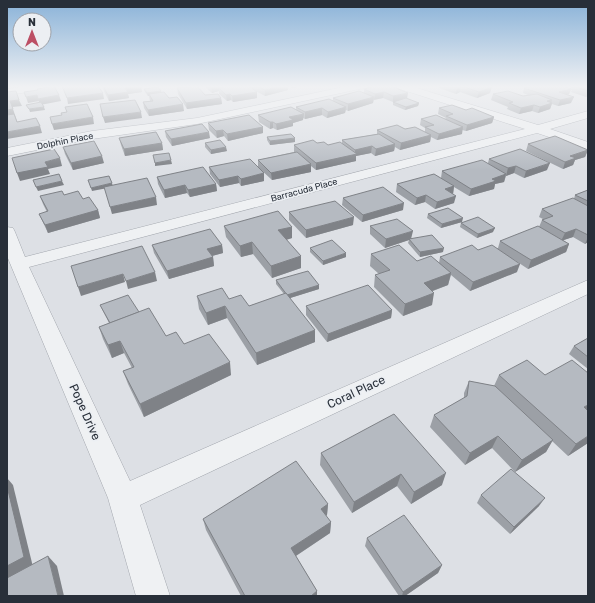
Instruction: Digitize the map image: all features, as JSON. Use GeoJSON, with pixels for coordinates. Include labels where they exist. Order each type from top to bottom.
{"type":"FeatureCollection","features":[{"type":"Feature","properties":{"kind":"street","name":"Dolphin Place"},"geometry":{"type":"LineString","coordinates":[[7,152],[92,136],[197,121],[230,114]]}},
{"type":"Feature","properties":{"kind":"street"},"geometry":{"type":"LineString","coordinates":[[491,114],[588,146]]}},
{"type":"Feature","properties":{"kind":"street","name":"Barracuda Place"},"geometry":{"type":"LineString","coordinates":[[19,264],[538,129],[588,114]]}},
{"type":"Feature","properties":{"kind":"street","name":"Pope Drive"},"geometry":{"type":"LineString","coordinates":[[7,232],[19,264],[123,498],[154,596]]}},
{"type":"Feature","properties":{"kind":"street","name":"Coral Place"},"geometry":{"type":"LineString","coordinates":[[123,498],[588,286]]}},
{"type":"Feature","properties":{"kind":"building"},"geometry":{"type":"Polygon","coordinates":[[[14,114],[17,122],[36,118],[40,126],[7,132],[7,115],[14,114]]]}},
{"type":"Feature","properties":{"kind":"building"},"geometry":{"type":"Polygon","coordinates":[[[92,114],[93,117],[52,124],[50,117],[92,114]]]}},
{"type":"Feature","properties":{"kind":"building"},"geometry":{"type":"Polygon","coordinates":[[[102,114],[125,114],[103,117],[102,114]]]}},
{"type":"Feature","properties":{"kind":"building"},"geometry":{"type":"Polygon","coordinates":[[[303,114],[289,117],[293,120],[276,124],[258,115],[303,114]]]}},
{"type":"Feature","properties":{"kind":"building"},"geometry":{"type":"Polygon","coordinates":[[[453,114],[487,114],[494,117],[467,125],[446,116],[453,114]]]}},
{"type":"Feature","properties":{"kind":"building"},"geometry":{"type":"Polygon","coordinates":[[[249,115],[263,127],[227,134],[223,130],[216,131],[208,123],[249,115]]]}},
{"type":"Feature","properties":{"kind":"building"},"geometry":{"type":"Polygon","coordinates":[[[436,115],[463,127],[439,134],[425,127],[434,125],[421,119],[436,115]]]}},
{"type":"Feature","properties":{"kind":"building"},"geometry":{"type":"Polygon","coordinates":[[[202,124],[209,132],[171,139],[165,131],[202,124]]]}},
{"type":"Feature","properties":{"kind":"building"},"geometry":{"type":"Polygon","coordinates":[[[397,125],[405,129],[415,127],[431,135],[401,143],[377,130],[397,125]]]}},
{"type":"Feature","properties":{"kind":"building"},"geometry":{"type":"Polygon","coordinates":[[[156,132],[162,143],[124,149],[119,138],[156,132]]]}},
{"type":"Feature","properties":{"kind":"building"},"geometry":{"type":"Polygon","coordinates":[[[291,134],[295,138],[270,141],[267,137],[291,134]]]}},
{"type":"Feature","properties":{"kind":"building"},"geometry":{"type":"Polygon","coordinates":[[[379,134],[395,144],[376,149],[372,146],[355,150],[342,140],[379,134]]]}},
{"type":"Feature","properties":{"kind":"building"},"geometry":{"type":"Polygon","coordinates":[[[555,136],[588,150],[570,156],[576,158],[565,162],[528,144],[555,136]]]}},
{"type":"Feature","properties":{"kind":"building"},"geometry":{"type":"Polygon","coordinates":[[[220,140],[226,147],[211,150],[205,143],[220,140]]]}},
{"type":"Feature","properties":{"kind":"building"},"geometry":{"type":"Polygon","coordinates":[[[313,140],[317,143],[324,142],[328,145],[340,142],[357,154],[316,163],[294,145],[313,140]]]}},
{"type":"Feature","properties":{"kind":"building"},"geometry":{"type":"Polygon","coordinates":[[[94,141],[102,156],[71,163],[63,147],[94,141]]]}},
{"type":"Feature","properties":{"kind":"building"},"geometry":{"type":"Polygon","coordinates":[[[54,149],[60,158],[45,162],[48,167],[17,173],[12,158],[54,149]]]}},
{"type":"Feature","properties":{"kind":"building"},"geometry":{"type":"Polygon","coordinates":[[[520,149],[550,163],[526,171],[516,166],[508,168],[489,159],[520,149]]]}},
{"type":"Feature","properties":{"kind":"building"},"geometry":{"type":"Polygon","coordinates":[[[297,152],[311,164],[271,173],[258,160],[297,152]]]}},
{"type":"Feature","properties":{"kind":"building"},"geometry":{"type":"Polygon","coordinates":[[[169,153],[171,160],[155,163],[153,155],[169,153]]]}},
{"type":"Feature","properties":{"kind":"building"},"geometry":{"type":"Polygon","coordinates":[[[250,159],[264,173],[241,179],[238,176],[219,180],[209,167],[250,159]]]}},
{"type":"Feature","properties":{"kind":"building"},"geometry":{"type":"Polygon","coordinates":[[[482,160],[506,174],[492,179],[496,181],[471,189],[442,171],[482,160]]]}},
{"type":"Feature","properties":{"kind":"building"},"geometry":{"type":"Polygon","coordinates":[[[203,167],[216,184],[188,190],[185,185],[164,190],[157,177],[203,167]]]}},
{"type":"Feature","properties":{"kind":"building"},"geometry":{"type":"Polygon","coordinates":[[[59,174],[62,181],[36,187],[33,180],[59,174]]]}},
{"type":"Feature","properties":{"kind":"building"},"geometry":{"type":"Polygon","coordinates":[[[434,174],[454,186],[445,189],[456,196],[437,202],[426,195],[417,198],[397,184],[434,174]]]}},
{"type":"Feature","properties":{"kind":"building"},"geometry":{"type":"Polygon","coordinates":[[[109,176],[112,183],[91,188],[88,180],[109,176]]]}},
{"type":"Feature","properties":{"kind":"building"},"geometry":{"type":"Polygon","coordinates":[[[147,178],[156,197],[110,207],[104,187],[147,178]]]}},
{"type":"Feature","properties":{"kind":"building"},"geometry":{"type":"Polygon","coordinates":[[[383,187],[404,203],[363,215],[343,198],[383,187]]]}},
{"type":"Feature","properties":{"kind":"building"},"geometry":{"type":"Polygon","coordinates":[[[588,190],[588,201],[575,195],[588,190]]]}},
{"type":"Feature","properties":{"kind":"building"},"geometry":{"type":"Polygon","coordinates":[[[62,191],[64,195],[78,191],[83,199],[89,197],[98,210],[45,225],[39,214],[48,211],[40,196],[62,191]]]}},
{"type":"Feature","properties":{"kind":"building"},"geometry":{"type":"Polygon","coordinates":[[[573,198],[588,206],[588,235],[576,229],[565,233],[542,220],[553,216],[542,209],[573,198]]]}},
{"type":"Feature","properties":{"kind":"building"},"geometry":{"type":"Polygon","coordinates":[[[335,201],[354,217],[306,230],[289,212],[335,201]]]}},
{"type":"Feature","properties":{"kind":"building"},"geometry":{"type":"Polygon","coordinates":[[[448,208],[463,218],[442,224],[428,214],[448,208]]]}},
{"type":"Feature","properties":{"kind":"building"},"geometry":{"type":"Polygon","coordinates":[[[278,211],[292,227],[278,230],[301,256],[271,266],[252,242],[240,246],[224,226],[278,211]]]}},
{"type":"Feature","properties":{"kind":"building"},"geometry":{"type":"Polygon","coordinates":[[[478,217],[495,228],[478,234],[461,223],[478,217]]]}},
{"type":"Feature","properties":{"kind":"building"},"geometry":{"type":"Polygon","coordinates":[[[397,219],[413,231],[386,239],[370,226],[397,219]]]}},
{"type":"Feature","properties":{"kind":"building"},"geometry":{"type":"Polygon","coordinates":[[[538,226],[569,244],[531,260],[500,241],[538,226]]]}},
{"type":"Feature","properties":{"kind":"building"},"geometry":{"type":"Polygon","coordinates":[[[210,229],[222,245],[207,249],[213,257],[167,271],[152,245],[210,229]]]}},
{"type":"Feature","properties":{"kind":"building"},"geometry":{"type":"Polygon","coordinates":[[[432,235],[444,248],[420,252],[409,239],[432,235]]]}},
{"type":"Feature","properties":{"kind":"building"},"geometry":{"type":"Polygon","coordinates":[[[332,240],[346,253],[323,261],[310,248],[332,240]]]}},
{"type":"Feature","properties":{"kind":"building"},"geometry":{"type":"Polygon","coordinates":[[[399,245],[417,261],[431,256],[451,273],[424,283],[434,293],[405,304],[375,275],[390,270],[371,254],[399,245]]]}},
{"type":"Feature","properties":{"kind":"building"},"geometry":{"type":"Polygon","coordinates":[[[472,245],[478,250],[492,245],[520,264],[473,282],[440,257],[472,245]]]}},
{"type":"Feature","properties":{"kind":"building"},"geometry":{"type":"Polygon","coordinates":[[[142,246],[155,272],[126,281],[123,274],[78,287],[71,266],[142,246]]]}},
{"type":"Feature","properties":{"kind":"building"},"geometry":{"type":"Polygon","coordinates":[[[308,271],[319,285],[287,295],[276,280],[308,271]]]}},
{"type":"Feature","properties":{"kind":"building"},"geometry":{"type":"Polygon","coordinates":[[[368,285],[392,310],[328,334],[306,306],[368,285]]]}},
{"type":"Feature","properties":{"kind":"building"},"geometry":{"type":"Polygon","coordinates":[[[222,288],[229,299],[241,295],[249,306],[286,293],[315,330],[256,353],[225,306],[206,313],[197,296],[222,288]]]}},
{"type":"Feature","properties":{"kind":"building"},"geometry":{"type":"Polygon","coordinates":[[[128,295],[139,312],[110,323],[100,305],[128,295]]]}},
{"type":"Feature","properties":{"kind":"building"},"geometry":{"type":"Polygon","coordinates":[[[149,308],[166,336],[176,332],[184,344],[209,334],[230,362],[140,404],[123,371],[134,367],[120,341],[108,345],[99,327],[149,308]]]}},
{"type":"Feature","properties":{"kind":"building"},"geometry":{"type":"Polygon","coordinates":[[[588,338],[588,357],[574,346],[588,338]]]}},
{"type":"Feature","properties":{"kind":"building"},"geometry":{"type":"Polygon","coordinates":[[[527,360],[545,375],[572,360],[588,373],[588,405],[584,407],[588,411],[588,436],[576,444],[499,375],[527,360]]]}},
{"type":"Feature","properties":{"kind":"building"},"geometry":{"type":"Polygon","coordinates":[[[469,381],[495,386],[553,440],[522,460],[498,436],[470,453],[434,415],[467,396],[469,381]]]}},
{"type":"Feature","properties":{"kind":"building"},"geometry":{"type":"Polygon","coordinates":[[[394,414],[446,473],[414,492],[401,474],[354,502],[321,453],[394,414]]]}},
{"type":"Feature","properties":{"kind":"building"},"geometry":{"type":"Polygon","coordinates":[[[296,461],[328,504],[321,509],[331,522],[291,548],[317,591],[311,596],[245,596],[203,519],[296,461]]]}},
{"type":"Feature","properties":{"kind":"building"},"geometry":{"type":"Polygon","coordinates":[[[511,469],[545,498],[514,527],[481,495],[511,469]]]}},
{"type":"Feature","properties":{"kind":"building"},"geometry":{"type":"Polygon","coordinates":[[[7,486],[24,557],[7,566],[7,486]]]}},
{"type":"Feature","properties":{"kind":"building"},"geometry":{"type":"Polygon","coordinates":[[[404,515],[442,565],[403,592],[367,538],[404,515]]]}},
{"type":"Feature","properties":{"kind":"building"},"geometry":{"type":"Polygon","coordinates":[[[48,556],[58,596],[7,596],[7,578],[48,556]]]}}]}
